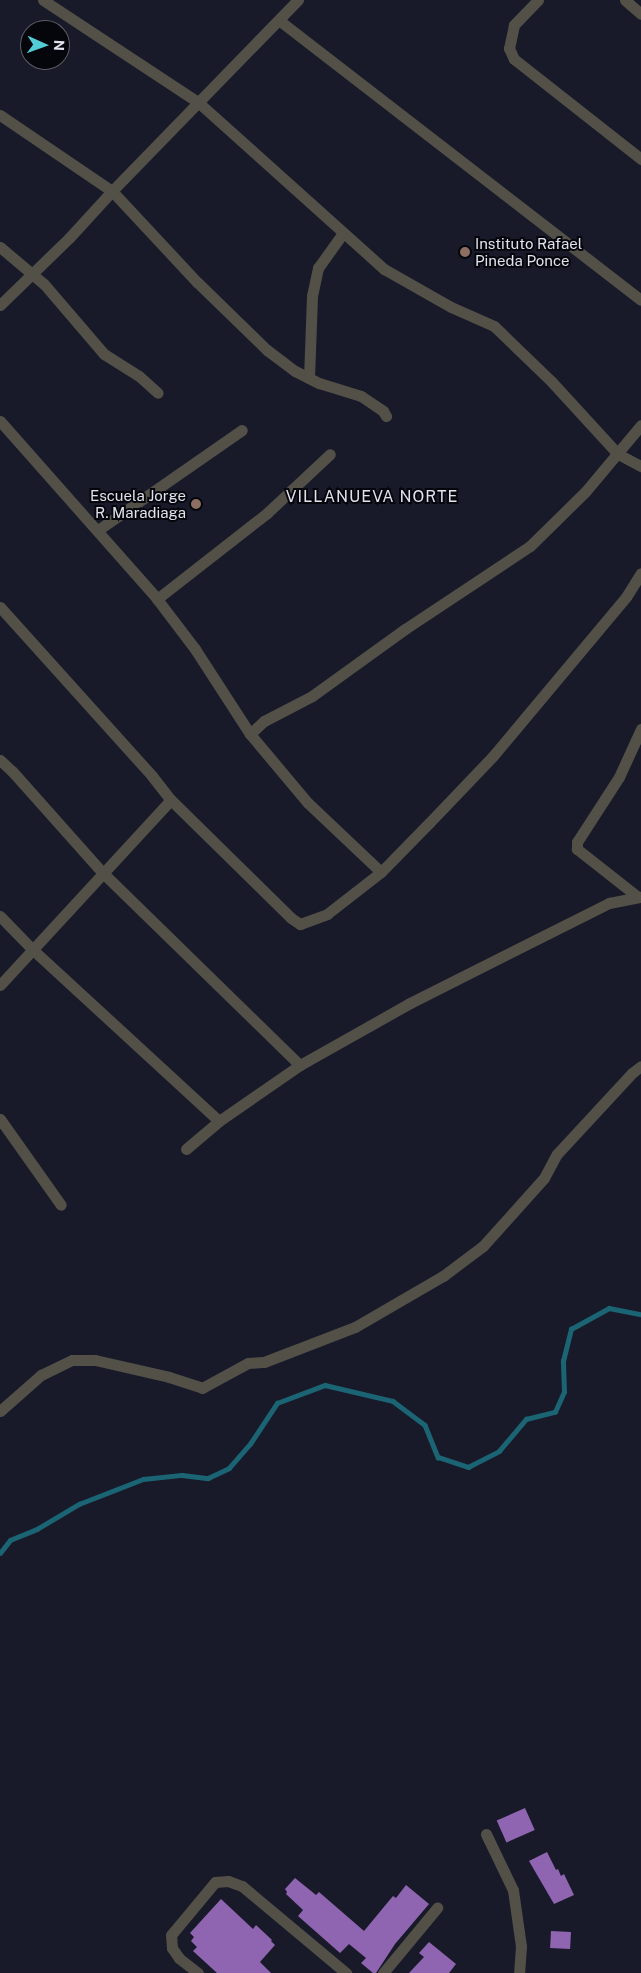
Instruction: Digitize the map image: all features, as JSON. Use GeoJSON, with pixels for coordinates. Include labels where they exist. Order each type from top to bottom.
{"type":"FeatureCollection","features":[{"type":"Feature","properties":{"kind":"street"},"geometry":{"type":"LineString","coordinates":[[43,0],[199,103],[384,268],[451,306],[494,326],[551,381],[618,454],[641,466]]}},
{"type":"Feature","properties":{"kind":"street"},"geometry":{"type":"LineString","coordinates":[[0,305],[33,274],[280,21],[298,0]]}},
{"type":"Feature","properties":{"kind":"street"},"geometry":{"type":"LineString","coordinates":[[538,0],[514,25],[510,48],[514,59],[641,159]]}},
{"type":"Feature","properties":{"kind":"street"},"geometry":{"type":"LineString","coordinates":[[625,0],[641,14]]}},
{"type":"Feature","properties":{"kind":"street"},"geometry":{"type":"LineString","coordinates":[[280,21],[641,300]]}},
{"type":"Feature","properties":{"kind":"street"},"geometry":{"type":"LineString","coordinates":[[0,115],[112,191],[197,282],[267,350],[295,371],[361,396],[384,411],[386,416]]}},
{"type":"Feature","properties":{"kind":"street"},"geometry":{"type":"LineString","coordinates":[[310,378],[312,296],[318,268],[343,233]]}},
{"type":"Feature","properties":{"kind":"street"},"geometry":{"type":"LineString","coordinates":[[0,247],[33,274],[104,354],[139,376],[158,393]]}},
{"type":"Feature","properties":{"kind":"street"},"geometry":{"type":"LineString","coordinates":[[0,421],[157,599],[195,649],[250,734],[308,803],[380,872]]}},
{"type":"Feature","properties":{"kind":"street"},"geometry":{"type":"LineString","coordinates":[[250,734],[264,721],[312,696],[405,628],[530,546],[585,492],[641,425]]}},
{"type":"Feature","properties":{"kind":"street"},"geometry":{"type":"LineString","coordinates":[[98,530],[242,430]]}},
{"type":"Feature","properties":{"kind":"street"},"geometry":{"type":"LineString","coordinates":[[157,599],[267,513],[330,454]]}},
{"type":"Feature","properties":{"kind":"street"},"geometry":{"type":"LineString","coordinates":[[0,608],[152,776],[171,800],[291,918],[300,924],[326,914],[380,872],[492,756],[626,597],[641,573]]}},
{"type":"Feature","properties":{"kind":"street"},"geometry":{"type":"LineString","coordinates":[[639,897],[577,849],[577,842],[619,777],[641,729]]}},
{"type":"Feature","properties":{"kind":"street"},"geometry":{"type":"LineString","coordinates":[[0,760],[104,874],[300,1065]]}},
{"type":"Feature","properties":{"kind":"street"},"geometry":{"type":"LineString","coordinates":[[0,985],[171,800]]}},
{"type":"Feature","properties":{"kind":"street"},"geometry":{"type":"LineString","coordinates":[[186,1149],[220,1121],[300,1065],[410,1003],[609,903],[639,897]]}},
{"type":"Feature","properties":{"kind":"street"},"geometry":{"type":"LineString","coordinates":[[0,916],[32,950],[220,1121]]}},
{"type":"Feature","properties":{"kind":"street"},"geometry":{"type":"LineString","coordinates":[[0,1411],[41,1375],[72,1360],[95,1360],[169,1377],[202,1388],[248,1363],[264,1362],[355,1327],[443,1276],[483,1246],[544,1178],[557,1154],[632,1073],[641,1066]]}},
{"type":"Feature","properties":{"kind":"street"},"geometry":{"type":"LineString","coordinates":[[0,1119],[62,1205]]}},
{"type":"Feature","properties":{"kind":"street"},"geometry":{"type":"LineString","coordinates":[[486,1834],[514,1890],[521,1946],[519,1973]]}},
{"type":"Feature","properties":{"kind":"street"},"geometry":{"type":"LineString","coordinates":[[198,1973],[179,1958],[172,1948],[172,1935],[215,1882],[228,1881],[242,1886],[346,1973]]}},
{"type":"Feature","properties":{"kind":"street"},"geometry":{"type":"LineString","coordinates":[[383,1973],[437,1908]]}},
{"type":"Feature","properties":{"kind":"building"},"geometry":{"type":"Polygon","coordinates":[[[525,1808],[535,1830],[506,1843],[497,1821],[525,1808]]]}},
{"type":"Feature","properties":{"kind":"building"},"geometry":{"type":"Polygon","coordinates":[[[547,1852],[556,1870],[558,1869],[561,1876],[564,1874],[574,1895],[554,1904],[529,1861],[547,1852]]]}},
{"type":"Feature","properties":{"kind":"building"},"geometry":{"type":"Polygon","coordinates":[[[295,1878],[316,1895],[319,1892],[364,1931],[393,1896],[396,1898],[406,1885],[429,1904],[395,1944],[376,1973],[373,1973],[361,1963],[366,1958],[349,1944],[340,1953],[298,1916],[303,1910],[286,1894],[285,1889],[295,1878]]]}},
{"type":"Feature","properties":{"kind":"building"},"geometry":{"type":"Polygon","coordinates":[[[221,1899],[253,1929],[256,1925],[272,1940],[275,1945],[260,1962],[271,1973],[217,1973],[193,1951],[197,1947],[191,1941],[194,1937],[190,1933],[221,1899]]]}},
{"type":"Feature","properties":{"kind":"building"},"geometry":{"type":"Polygon","coordinates":[[[551,1931],[571,1932],[570,1949],[550,1948],[551,1931]]]}},
{"type":"Feature","properties":{"kind":"building"},"geometry":{"type":"Polygon","coordinates":[[[429,1942],[456,1964],[449,1973],[409,1973],[424,1957],[419,1953],[429,1942]]]}},
{"type":"Feature","properties":{"kind":"waterway"},"geometry":{"type":"LineString","coordinates":[[0,1553],[10,1540],[37,1529],[79,1504],[143,1479],[182,1475],[208,1478],[229,1468],[250,1444],[277,1403],[325,1385],[393,1401],[425,1425],[438,1457],[468,1467],[499,1451],[526,1419],[555,1412],[564,1392],[563,1361],[571,1329],[609,1308],[641,1314]]}},
{"type":"Feature","properties":{"kind":"place","name":"Instituto Rafael Pineda Ponce"},"geometry":{"type":"Point","coordinates":[465,252]}},
{"type":"Feature","properties":{"kind":"place","name":"Escuela Jorge R. Maradiaga"},"geometry":{"type":"Point","coordinates":[196,504]}},
{"type":"Feature","properties":{"kind":"district","name":"VILLANUEVA NORTE"},"geometry":{"type":"Point","coordinates":[372,497]}}]}
